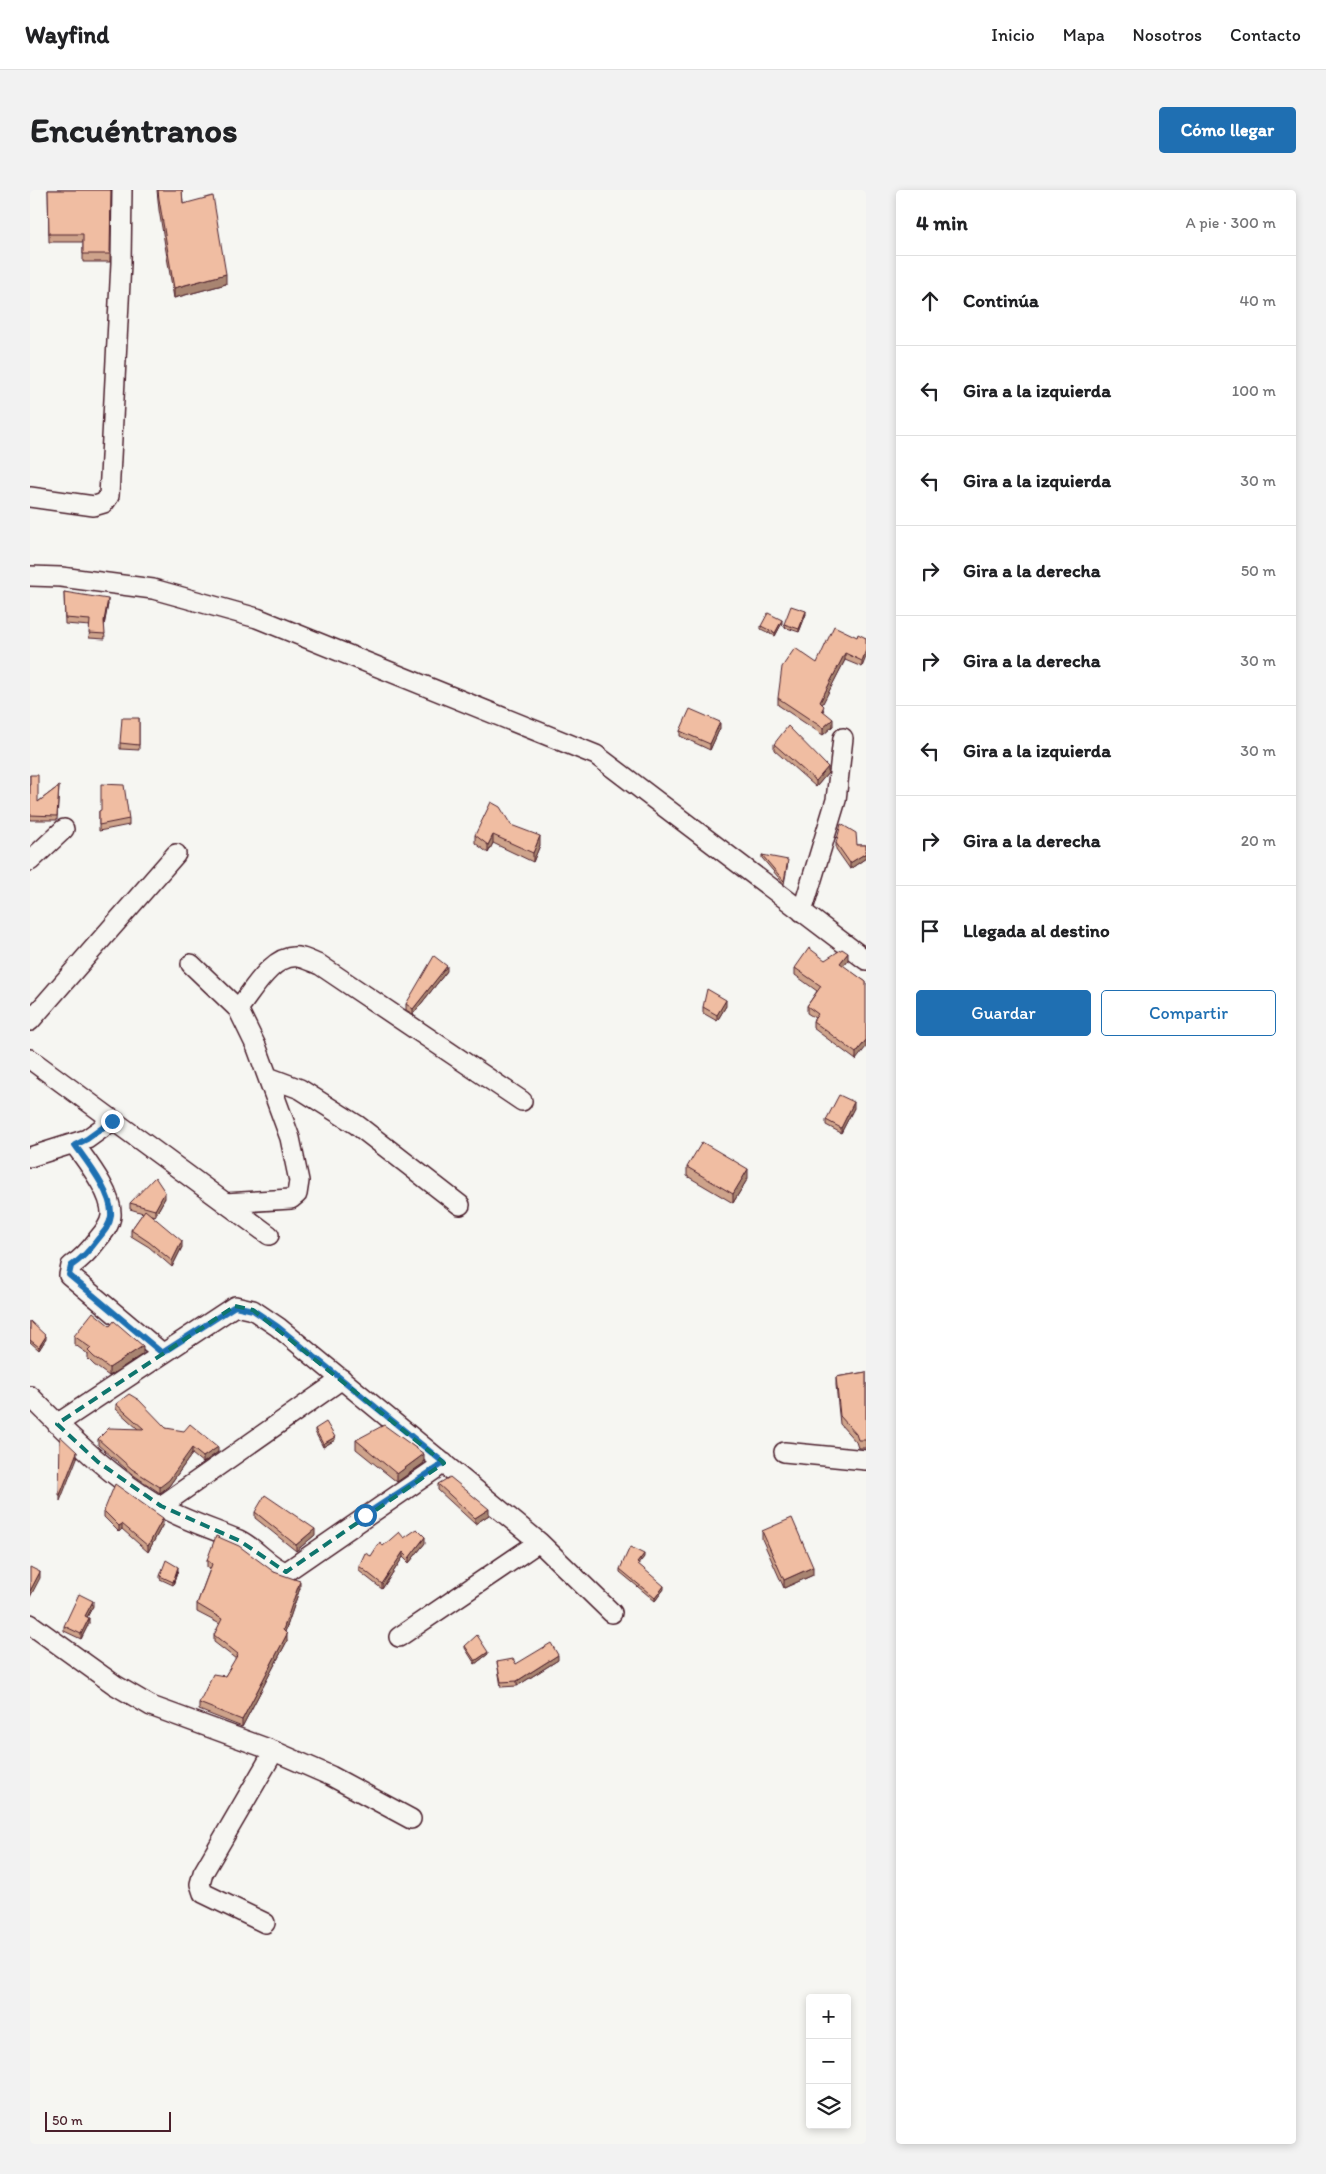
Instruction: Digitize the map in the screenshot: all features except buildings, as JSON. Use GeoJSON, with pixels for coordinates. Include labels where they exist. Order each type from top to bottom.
{"type":"FeatureCollection","features":[{"type":"Feature","properties":{"kind":"street"},"geometry":{"type":"LineString","coordinates":[[30,497],[94,506],[104,503],[109,496],[121,263],[122,190]]}},
{"type":"Feature","properties":{"kind":"street"},"geometry":{"type":"LineString","coordinates":[[30,576],[61,577],[153,589],[258,618],[596,755],[866,960]]}},
{"type":"Feature","properties":{"kind":"street"},"geometry":{"type":"LineString","coordinates":[[802,912],[836,800],[843,738]]}},
{"type":"Feature","properties":{"kind":"street"},"geometry":{"type":"LineString","coordinates":[[30,861],[64,829]]}},
{"type":"Feature","properties":{"kind":"street"},"geometry":{"type":"LineString","coordinates":[[30,1022],[176,854]]}},
{"type":"Feature","properties":{"kind":"street"},"geometry":{"type":"LineString","coordinates":[[238,1009],[272,966],[284,959],[298,957],[320,965],[522,1101]]}},
{"type":"Feature","properties":{"kind":"street"},"geometry":{"type":"LineString","coordinates":[[191,964],[238,1009],[257,1048],[290,1138],[299,1181],[297,1194],[291,1199],[225,1203]]}},
{"type":"Feature","properties":{"kind":"street"},"geometry":{"type":"LineString","coordinates":[[30,1059],[269,1235]]}},
{"type":"Feature","properties":{"kind":"street"},"geometry":{"type":"LineString","coordinates":[[268,1077],[300,1089],[357,1125],[460,1205]]}},
{"type":"Feature","properties":{"kind":"street"},"geometry":{"type":"LineString","coordinates":[[30,1157],[75,1145],[112,1121]]}},
{"type":"Feature","properties":{"kind":"street"},"geometry":{"type":"LineString","coordinates":[[75,1145],[99,1181],[108,1200],[111,1215],[108,1226],[84,1257],[71,1266],[69,1275],[162,1353]]}},
{"type":"Feature","properties":{"kind":"street"},"geometry":{"type":"LineString","coordinates":[[57,1424],[235,1306],[253,1310],[262,1315],[342,1379],[539,1542],[612,1613]]}},
{"type":"Feature","properties":{"kind":"street"},"geometry":{"type":"LineString","coordinates":[[160,1506],[342,1379]]}},
{"type":"Feature","properties":{"kind":"street"},"geometry":{"type":"LineString","coordinates":[[30,1396],[98,1462],[160,1506],[200,1527],[240,1541],[278,1569],[286,1572],[444,1463]]}},
{"type":"Feature","properties":{"kind":"street"},"geometry":{"type":"LineString","coordinates":[[784,1452],[866,1460]]}},
{"type":"Feature","properties":{"kind":"street"},"geometry":{"type":"LineString","coordinates":[[399,1637],[539,1542]]}},
{"type":"Feature","properties":{"kind":"street"},"geometry":{"type":"LineString","coordinates":[[30,1624],[115,1684],[151,1706],[274,1751],[331,1776],[411,1819]]}},
{"type":"Feature","properties":{"kind":"street"},"geometry":{"type":"LineString","coordinates":[[265,1923],[203,1893],[200,1884],[203,1873],[274,1751]]}},
{"type":"Feature","properties":{"kind":"highlighted area"},"geometry":{"type":"Polygon","coordinates":[[[235,1306],[253,1310],[444,1463],[286,1572],[240,1541],[161,1506],[98,1462],[57,1424],[235,1306]]]}},
{"type":"Feature","properties":{"kind":"route"},"geometry":{"type":"LineString","coordinates":[[112,1121],[75,1145],[99,1181],[108,1200],[111,1215],[108,1226],[84,1257],[71,1266],[69,1275],[162,1353],[235,1306],[253,1310],[278,1327],[444,1463],[365,1515]]}}]}
